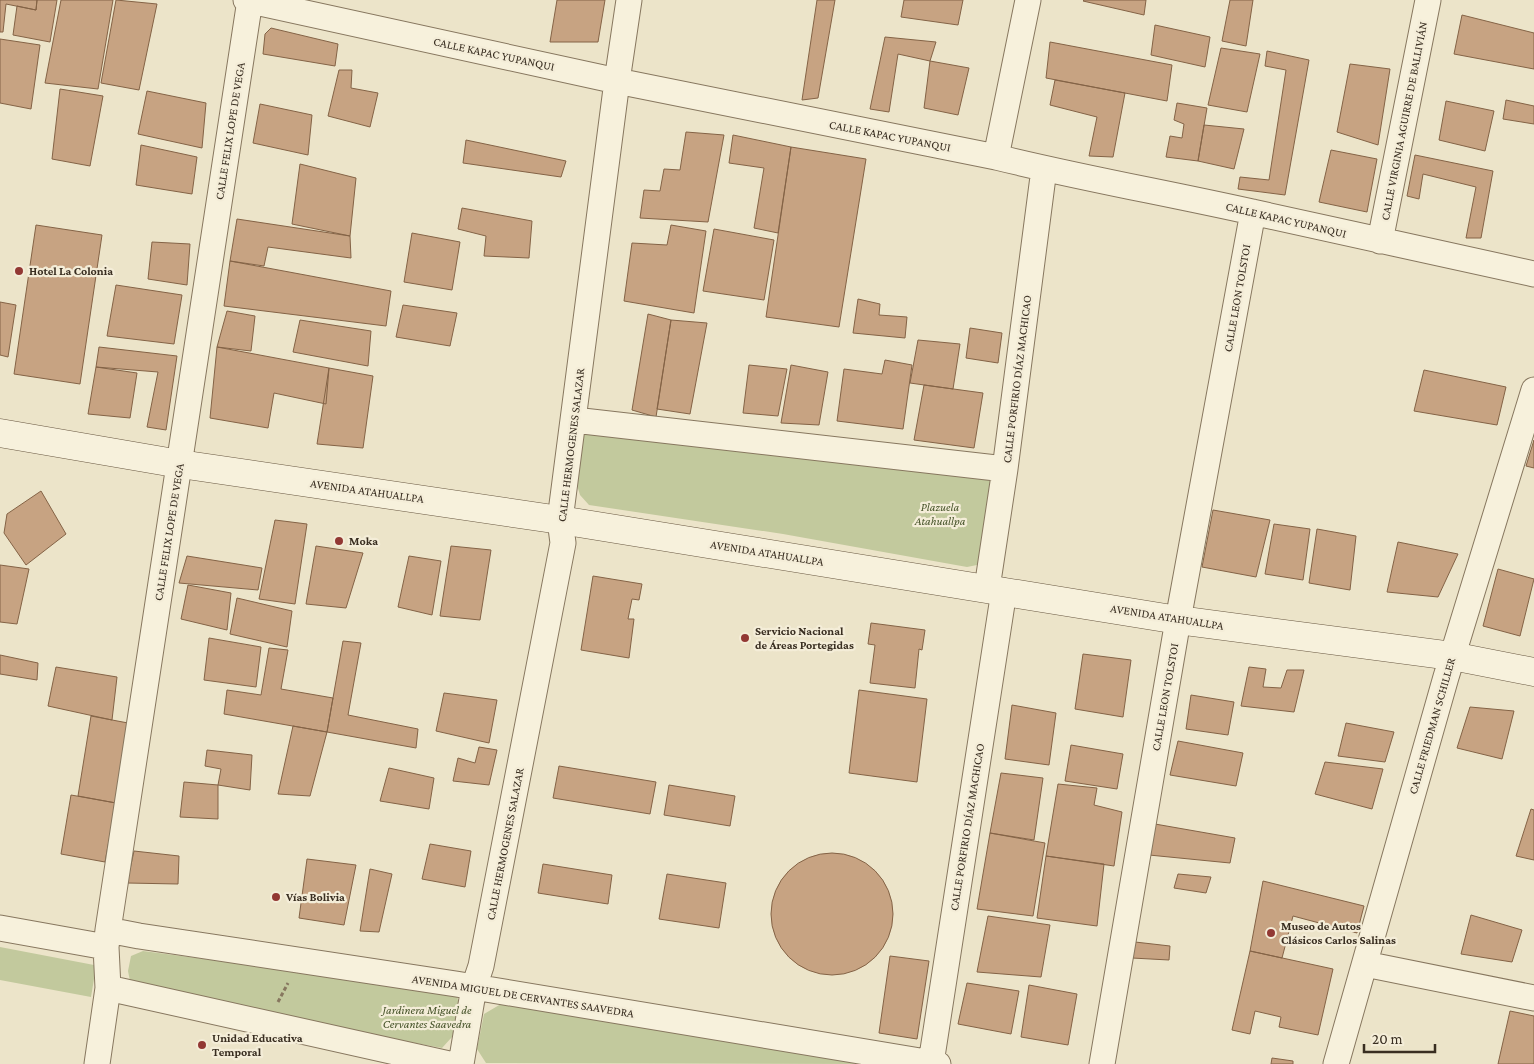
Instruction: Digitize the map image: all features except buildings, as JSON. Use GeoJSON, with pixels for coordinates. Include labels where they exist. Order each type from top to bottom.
{"type":"FeatureCollection","features":[{"type":"Feature","properties":{"kind":"main road","name":"AVENIDA ATAHUALLPA"},"geometry":{"type":"LineString","coordinates":[[0,433],[180,464],[560,520],[1178,620],[1452,656],[1534,672]]}},
{"type":"Feature","properties":{"kind":"street","name":"CALLE KAPAC YUPANQUI"},"geometry":{"type":"LineString","coordinates":[[248,0],[617,81],[996,157],[1534,274]]}},
{"type":"Feature","properties":{"kind":"street","name":"CALLE FELIX LOPE DE VEGA"},"geometry":{"type":"LineString","coordinates":[[97,1064],[108,988],[107,939],[180,464],[248,0]]}},
{"type":"Feature","properties":{"kind":"street","name":"CALLE HERMOGENES SALAZAR"},"geometry":{"type":"LineString","coordinates":[[461,1064],[474,987],[481,966],[563,543],[560,520],[629,0]]}},
{"type":"Feature","properties":{"kind":"street"},"geometry":{"type":"LineString","coordinates":[[996,157],[1028,0]]}},
{"type":"Feature","properties":{"kind":"street","name":"CALLE VIRGINIA AGUIRRE DE BALLIVIÁN"},"geometry":{"type":"LineString","coordinates":[[1380,241],[1428,0]]}},
{"type":"Feature","properties":{"kind":"street","name":"CALLE PORFIRIO DÍAZ MACHICAO"},"geometry":{"type":"LineString","coordinates":[[935,1063],[996,590],[1005,469],[1044,168]]}},
{"type":"Feature","properties":{"kind":"street","name":"CALLE LEON TOLSTOI"},"geometry":{"type":"LineString","coordinates":[[1102,1064],[1178,620],[1253,212]]}},
{"type":"Feature","properties":{"kind":"street","name":"CALLE FRIEDMAN SCHILLER"},"geometry":{"type":"LineString","coordinates":[[1336,1064],[1452,656],[1534,390]]}},
{"type":"Feature","properties":{"kind":"street"},"geometry":{"type":"LineString","coordinates":[[574,420],[1005,469]]}},
{"type":"Feature","properties":{"kind":"street","name":"AVENIDA MIGUEL DE CERVANTES SAAVEDRA"},"geometry":{"type":"LineString","coordinates":[[0,928],[299,960],[935,1063]]}},
{"type":"Feature","properties":{"kind":"street"},"geometry":{"type":"LineString","coordinates":[[1365,964],[1534,998]]}},
{"type":"Feature","properties":{"kind":"street"},"geometry":{"type":"LineString","coordinates":[[108,988],[449,1064]]}},
{"type":"Feature","properties":{"kind":"path"},"geometry":{"type":"LineString","coordinates":[[268,1024],[299,960]]}},
{"type":"Feature","properties":{"kind":"green space","name":"Plazuela Atahuallpa"},"geometry":{"type":"Polygon","coordinates":[[[582,426],[993,473],[980,560],[977,565],[967,567],[783,534],[589,505],[580,495],[576,482],[582,426]]]}},
{"type":"Feature","properties":{"kind":"green space"},"geometry":{"type":"Polygon","coordinates":[[[0,947],[94,965],[91,997],[0,980],[0,947]]]}},
{"type":"Feature","properties":{"kind":"green space","name":"Jardinera Miguel de Cervantes Saavedra"},"geometry":{"type":"Polygon","coordinates":[[[143,951],[457,992],[459,1010],[452,1037],[442,1048],[190,1001],[130,981],[128,971],[131,956],[143,951]]]}},
{"type":"Feature","properties":{"kind":"green space","name":"Jardinera Miguel de Cervantes Saavedra"},"geometry":{"type":"Polygon","coordinates":[[[501,1004],[876,1064],[486,1063],[477,1049],[484,1014],[501,1004]]]}},
{"type":"Feature","properties":{"kind":"place","name":"Hotel La Colonia"},"geometry":{"type":"Point","coordinates":[19,271]}},
{"type":"Feature","properties":{"kind":"place","name":"Moka"},"geometry":{"type":"Point","coordinates":[339,541]}},
{"type":"Feature","properties":{"kind":"place","name":"Servicio Nacional de Áreas Portegidas"},"geometry":{"type":"Point","coordinates":[745,638]}},
{"type":"Feature","properties":{"kind":"place","name":"Vías Bolivia"},"geometry":{"type":"Point","coordinates":[276,897]}},
{"type":"Feature","properties":{"kind":"place","name":"Museo de Autos Clásicos Carlos Salinas"},"geometry":{"type":"Point","coordinates":[1271,933]}},
{"type":"Feature","properties":{"kind":"place","name":"Unidad Educativa Temporal"},"geometry":{"type":"Point","coordinates":[202,1045]}}]}
